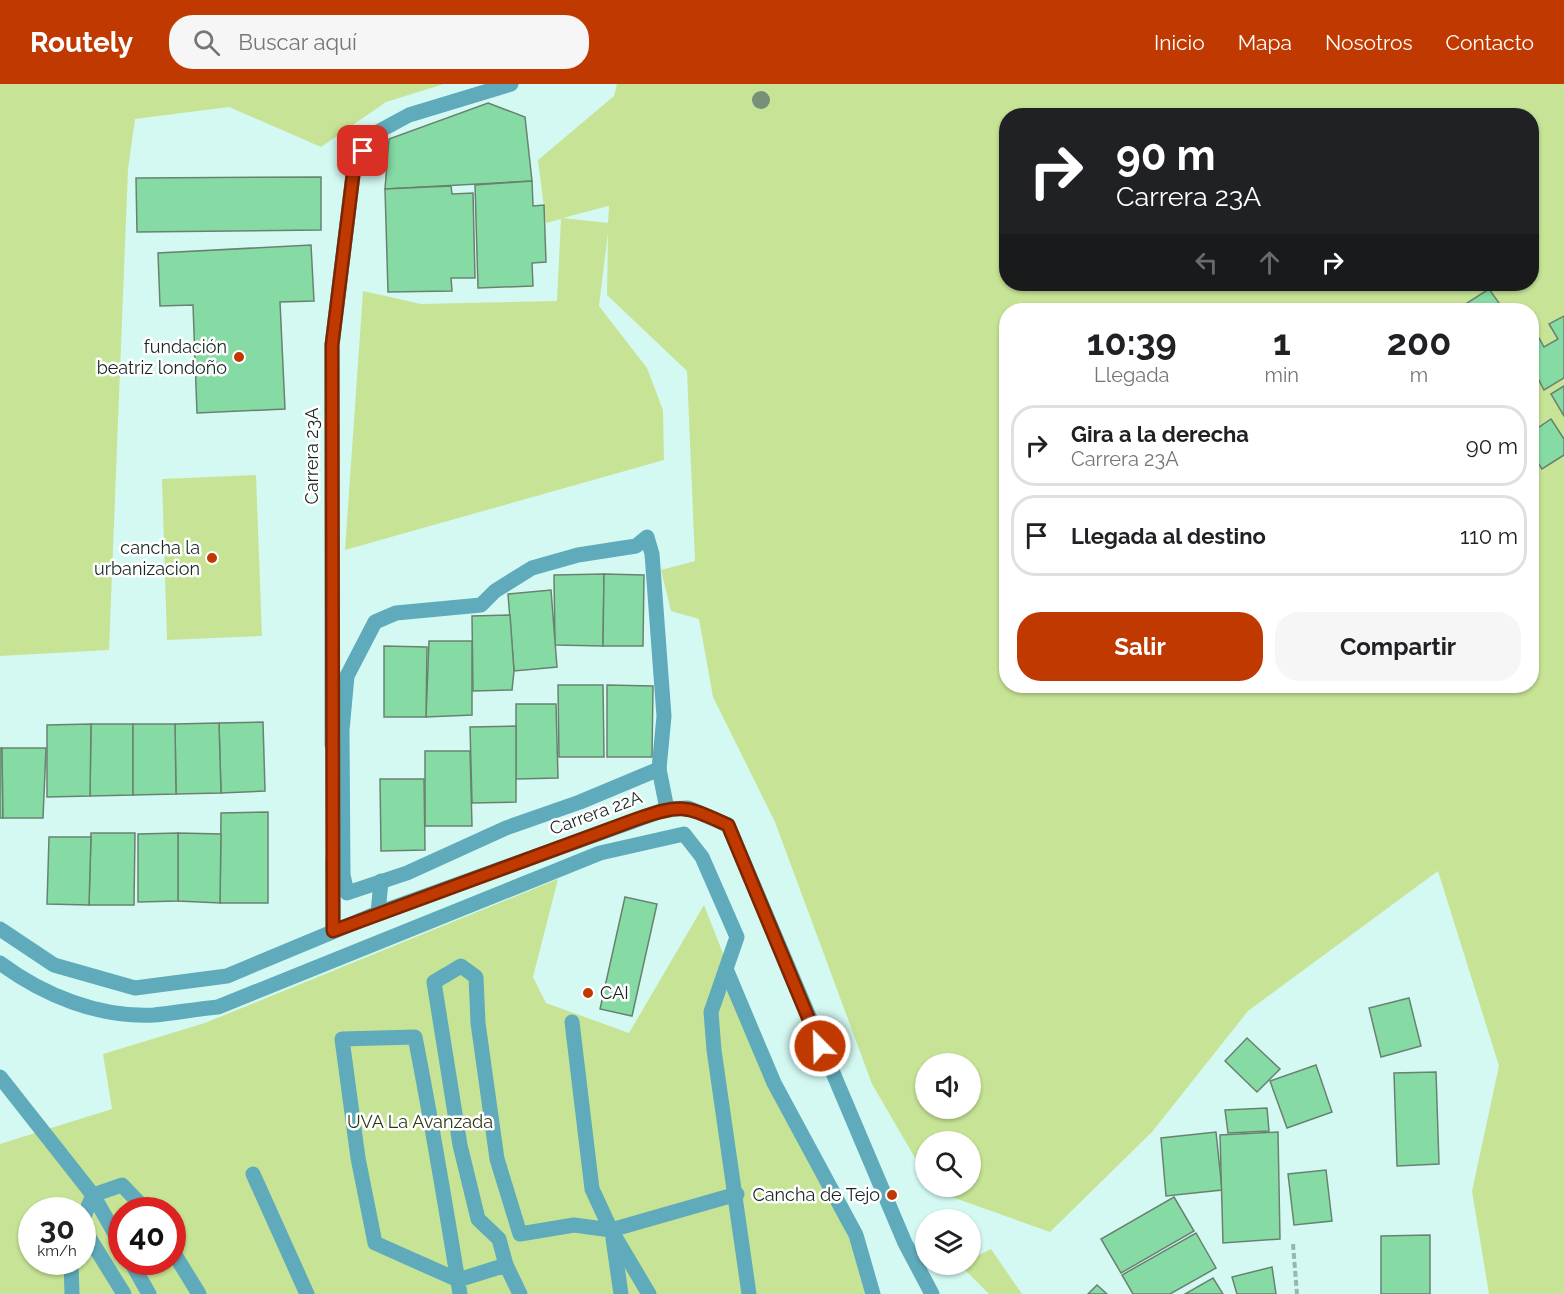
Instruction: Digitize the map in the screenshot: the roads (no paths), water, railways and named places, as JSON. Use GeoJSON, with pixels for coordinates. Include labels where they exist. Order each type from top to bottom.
{"type":"FeatureCollection","features":[{"type":"Feature","properties":{"kind":"street","name":"Carrera 23A"},"geometry":{"type":"LineString","coordinates":[[333,931],[332,345],[354,167],[372,135],[400,120],[511,84]]}},
{"type":"Feature","properties":{"kind":"street"},"geometry":{"type":"LineString","coordinates":[[659,769],[580,802],[506,828],[407,873],[347,893],[343,875],[342,730],[347,676],[375,622],[396,613],[481,605],[495,591],[532,568],[578,555],[636,546],[647,537],[652,554],[664,716],[659,769],[667,809]]}},
{"type":"Feature","properties":{"kind":"street","name":"Carrera 22A"},"geometry":{"type":"LineString","coordinates":[[0,929],[54,965],[135,988],[227,976],[378,913],[667,809],[688,808],[728,825],[905,1244],[932,1294]]}},
{"type":"Feature","properties":{"kind":"street"},"geometry":{"type":"LineString","coordinates":[[0,963],[20,978],[85,1008],[152,1015],[218,1007],[600,853],[684,834],[702,858],[737,937],[711,1012],[714,1050],[737,1194],[749,1294]]}},
{"type":"Feature","properties":{"kind":"street"},"geometry":{"type":"LineString","coordinates":[[378,913],[381,881]]}},
{"type":"Feature","properties":{"kind":"street"},"geometry":{"type":"LineString","coordinates":[[520,1294],[506,1265],[499,1239],[478,1219],[460,1145],[434,982],[461,966],[476,977],[478,1023],[497,1159],[520,1234],[574,1225],[611,1230],[737,1194]]}},
{"type":"Feature","properties":{"kind":"street"},"geometry":{"type":"LineString","coordinates":[[726,969],[774,1083],[856,1235],[873,1294]]}},
{"type":"Feature","properties":{"kind":"street"},"geometry":{"type":"LineString","coordinates":[[572,1022],[592,1189],[611,1230],[649,1294]]}},
{"type":"Feature","properties":{"kind":"street"},"geometry":{"type":"LineString","coordinates":[[415,1037],[459,1287],[375,1243],[358,1158],[342,1039],[415,1037]]}},
{"type":"Feature","properties":{"kind":"street"},"geometry":{"type":"LineString","coordinates":[[0,1077],[93,1195],[108,1221]]}},
{"type":"Feature","properties":{"kind":"street"},"geometry":{"type":"LineString","coordinates":[[253,1174],[307,1294]]}},
{"type":"Feature","properties":{"kind":"street"},"geometry":{"type":"LineString","coordinates":[[93,1195],[122,1185],[134,1197]]}},
{"type":"Feature","properties":{"kind":"street"},"geometry":{"type":"LineString","coordinates":[[611,1230],[621,1294]]}},
{"type":"Feature","properties":{"kind":"street"},"geometry":{"type":"LineString","coordinates":[[96,1245],[124,1294]]}},
{"type":"Feature","properties":{"kind":"street"},"geometry":{"type":"LineString","coordinates":[[459,1287],[506,1265]]}},
{"type":"Feature","properties":{"kind":"street"},"geometry":{"type":"LineString","coordinates":[[186,1273],[199,1294]]}},
{"type":"Feature","properties":{"kind":"street"},"geometry":{"type":"LineString","coordinates":[[71,1275],[72,1294]]}},
{"type":"Feature","properties":{"kind":"street"},"geometry":{"type":"LineString","coordinates":[[138,1275],[149,1294]]}},
{"type":"Feature","properties":{"kind":"place","name":"fundación beatriz londoño"},"geometry":{"type":"Point","coordinates":[239,357]}},
{"type":"Feature","properties":{"kind":"place","name":"cancha la urbanizacion"},"geometry":{"type":"Point","coordinates":[212,558]}},
{"type":"Feature","properties":{"kind":"place","name":"CAI"},"geometry":{"type":"Point","coordinates":[588,993]}},
{"type":"Feature","properties":{"kind":"place","name":"Cancha de Tejo"},"geometry":{"type":"Point","coordinates":[892,1195]}},
{"type":"Feature","properties":{"kind":"park label","name":"UVA La Avanzada"},"geometry":{"type":"Point","coordinates":[420,1122]}}]}
